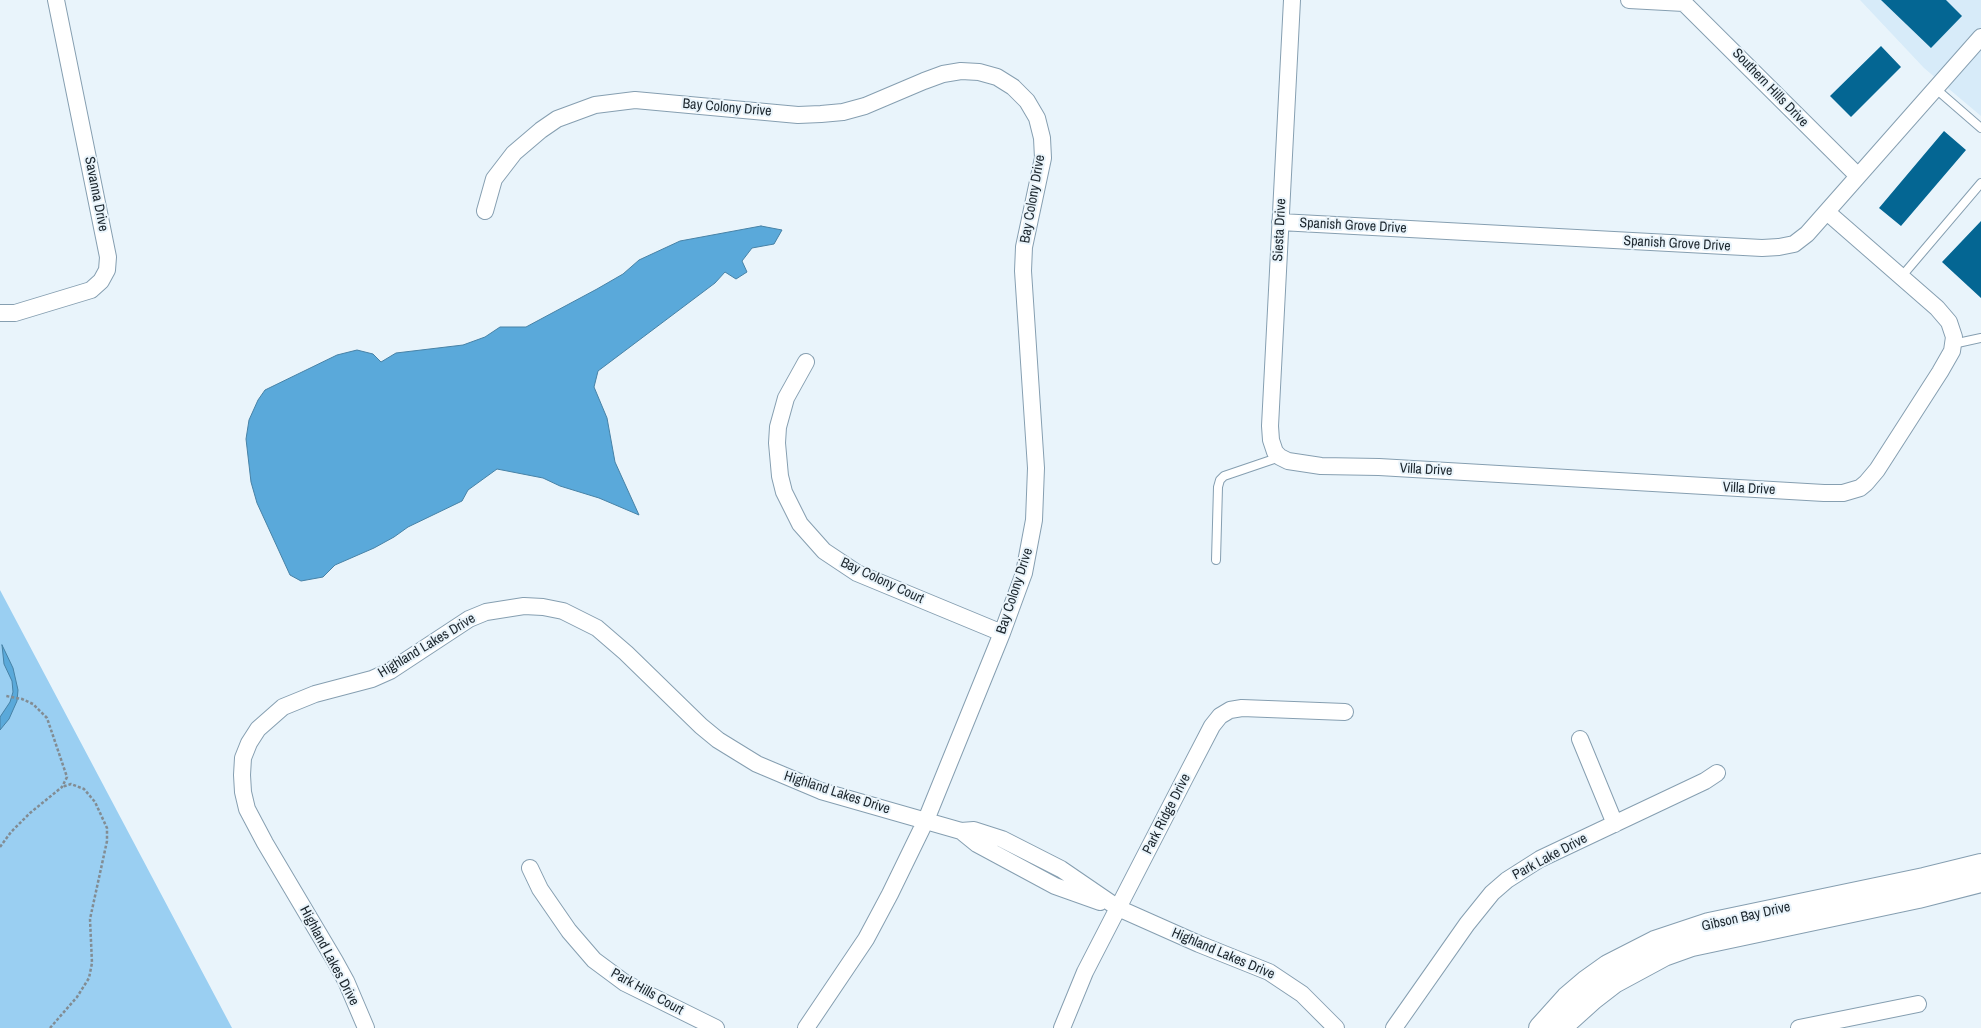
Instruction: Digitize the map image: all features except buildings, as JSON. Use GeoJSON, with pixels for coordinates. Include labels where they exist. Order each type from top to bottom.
{"type":"FeatureCollection","features":[{"type":"Feature","properties":{"kind":"street","name":"Savanna Drive"},"geometry":{"type":"LineString","coordinates":[[0,313],[15,313],[84,292],[97,285],[107,270],[108,263],[106,249],[56,0]]}},
{"type":"Feature","properties":{"kind":"street","name":"Siesta Drive"},"geometry":{"type":"LineString","coordinates":[[1280,457],[1275,452],[1271,440],[1270,426],[1292,0]]}},
{"type":"Feature","properties":{"kind":"street"},"geometry":{"type":"LineString","coordinates":[[1629,0],[1683,1]]}},
{"type":"Feature","properties":{"kind":"street","name":"Southern Hills Drive"},"geometry":{"type":"LineString","coordinates":[[1683,1],[1858,176]]}},
{"type":"Feature","properties":{"kind":"street","name":"Spanish Grove Drive"},"geometry":{"type":"LineString","coordinates":[[1280,222],[1779,248],[1794,244],[1807,234],[1981,37]]}},
{"type":"Feature","properties":{"kind":"street","name":"Bay Colony Drive"},"geometry":{"type":"LineString","coordinates":[[485,211],[494,179],[518,149],[557,119],[595,105],[635,100],[792,114],[843,112],[865,106],[943,74],[961,71],[979,72],[991,76],[1013,87],[1027,101],[1037,118],[1042,138],[1042,158],[1028,223],[1023,271],[1036,494],[1030,547],[1024,573],[1002,633],[926,820]]}},
{"type":"Feature","properties":{"kind":"street","name":"Villa Drive"},"geometry":{"type":"LineString","coordinates":[[1280,457],[1298,464],[1321,466],[1387,468],[1843,493],[1860,488],[1872,477],[1940,372],[1948,358],[1953,344],[1953,329],[1937,308],[1828,212]]}},
{"type":"Feature","properties":{"kind":"street","name":"Bay Colony Court"},"geometry":{"type":"LineString","coordinates":[[806,362],[786,398],[778,427],[777,443],[780,476],[784,492],[800,524],[824,551],[857,573],[1002,633]]}},
{"type":"Feature","properties":{"kind":"street","name":"Highland Lakes Drive"},"geometry":{"type":"LineString","coordinates":[[366,1028],[335,961],[265,843],[247,808],[243,792],[243,758],[249,743],[258,729],[283,707],[315,694],[372,679],[390,672],[453,628],[486,612],[524,606],[543,607],[563,611],[581,618],[597,628],[612,640],[701,726],[718,740],[757,764],[821,791],[961,831],[977,844],[1055,886],[1118,908],[1199,944],[1269,972],[1302,994],[1336,1028]]}},
{"type":"Feature","properties":{"kind":"street","name":"Park Ridge Drive"},"geometry":{"type":"LineString","coordinates":[[1062,1028],[1080,984],[1118,908],[1209,732],[1220,716],[1230,710],[1242,708],[1345,712]]}},
{"type":"Feature","properties":{"kind":"street"},"geometry":{"type":"LineString","coordinates":[[1580,740],[1615,824]]}},
{"type":"Feature","properties":{"kind":"street","name":"Park Lake Drive"},"geometry":{"type":"LineString","coordinates":[[1394,1028],[1467,924],[1492,893],[1522,869],[1540,859],[1705,781],[1717,773]]}},
{"type":"Feature","properties":{"kind":"street"},"geometry":{"type":"LineString","coordinates":[[806,1028],[866,939],[926,820]]}},
{"type":"Feature","properties":{"kind":"street","name":"Highland Lakes Drive"},"geometry":{"type":"LineString","coordinates":[[961,831],[974,830],[988,833],[1030,853],[1061,869],[1118,908]]}},
{"type":"Feature","properties":{"kind":"street"},"geometry":{"type":"LineString","coordinates":[[1022,869],[1030,853]]}},
{"type":"Feature","properties":{"kind":"street","name":"Gibson Bay Drive"},"geometry":{"type":"LineString","coordinates":[[1540,1028],[1567,998],[1586,981],[1608,966],[1655,942],[1708,924],[1924,879],[1981,865]]}},
{"type":"Feature","properties":{"kind":"street","name":"Park Hills Court"},"geometry":{"type":"LineString","coordinates":[[530,868],[540,889],[561,919],[594,960],[625,983],[716,1028]]}},
{"type":"Feature","properties":{"kind":"street","name":"Gibson Bay Drive"},"geometry":{"type":"LineString","coordinates":[[1560,1028],[1592,998],[1614,982],[1664,955],[1692,945],[1918,897],[1981,881]]}},
{"type":"Feature","properties":{"kind":"street"},"geometry":{"type":"LineString","coordinates":[[1805,1027],[1918,1004]]}},
{"type":"Feature","properties":{"kind":"lane"},"geometry":{"type":"LineString","coordinates":[[1936,89],[1981,128]]}},
{"type":"Feature","properties":{"kind":"lane"},"geometry":{"type":"LineString","coordinates":[[1902,276],[1981,183]]}},
{"type":"Feature","properties":{"kind":"lane"},"geometry":{"type":"LineString","coordinates":[[1953,344],[1981,338]]}},
{"type":"Feature","properties":{"kind":"lane"},"geometry":{"type":"LineString","coordinates":[[1216,560],[1218,487],[1220,480],[1224,476],[1280,457]]}},
{"type":"Feature","properties":{"kind":"path"},"geometry":{"type":"LineString","coordinates":[[0,847],[11,832],[30,813],[62,787],[68,777],[47,718],[33,704],[22,699],[6,696]]}},
{"type":"Feature","properties":{"kind":"path"},"geometry":{"type":"LineString","coordinates":[[50,1028],[77,997],[89,978],[92,963],[90,919],[107,841],[107,828],[95,802],[84,789],[71,784],[62,787]]}},
{"type":"Feature","properties":{"kind":"shaded area"},"geometry":{"type":"Polygon","coordinates":[[[1860,0],[1981,0],[1981,116],[1924,68],[1860,0]]]}},
{"type":"Feature","properties":{"kind":"shaded area"},"geometry":{"type":"Polygon","coordinates":[[[761,226],[782,230],[774,244],[752,248],[742,261],[747,272],[736,279],[725,272],[715,283],[598,371],[594,387],[607,418],[615,462],[639,515],[599,498],[560,486],[543,478],[497,469],[468,490],[462,501],[408,527],[374,548],[335,565],[323,577],[301,581],[290,575],[257,503],[251,482],[246,439],[249,420],[258,400],[265,390],[337,355],[357,350],[373,354],[381,362],[396,353],[463,345],[485,337],[500,327],[526,327],[623,274],[639,260],[680,241],[761,226]]]}},
{"type":"Feature","properties":{"kind":"shaded area"},"geometry":{"type":"Polygon","coordinates":[[[0,590],[232,1028],[0,1028],[0,590]]]}},
{"type":"Feature","properties":{"kind":"shaded area"},"geometry":{"type":"Polygon","coordinates":[[[2,645],[13,668],[18,690],[17,701],[9,719],[0,730],[0,717],[10,702],[13,692],[12,681],[4,664],[2,645]]]}}]}
